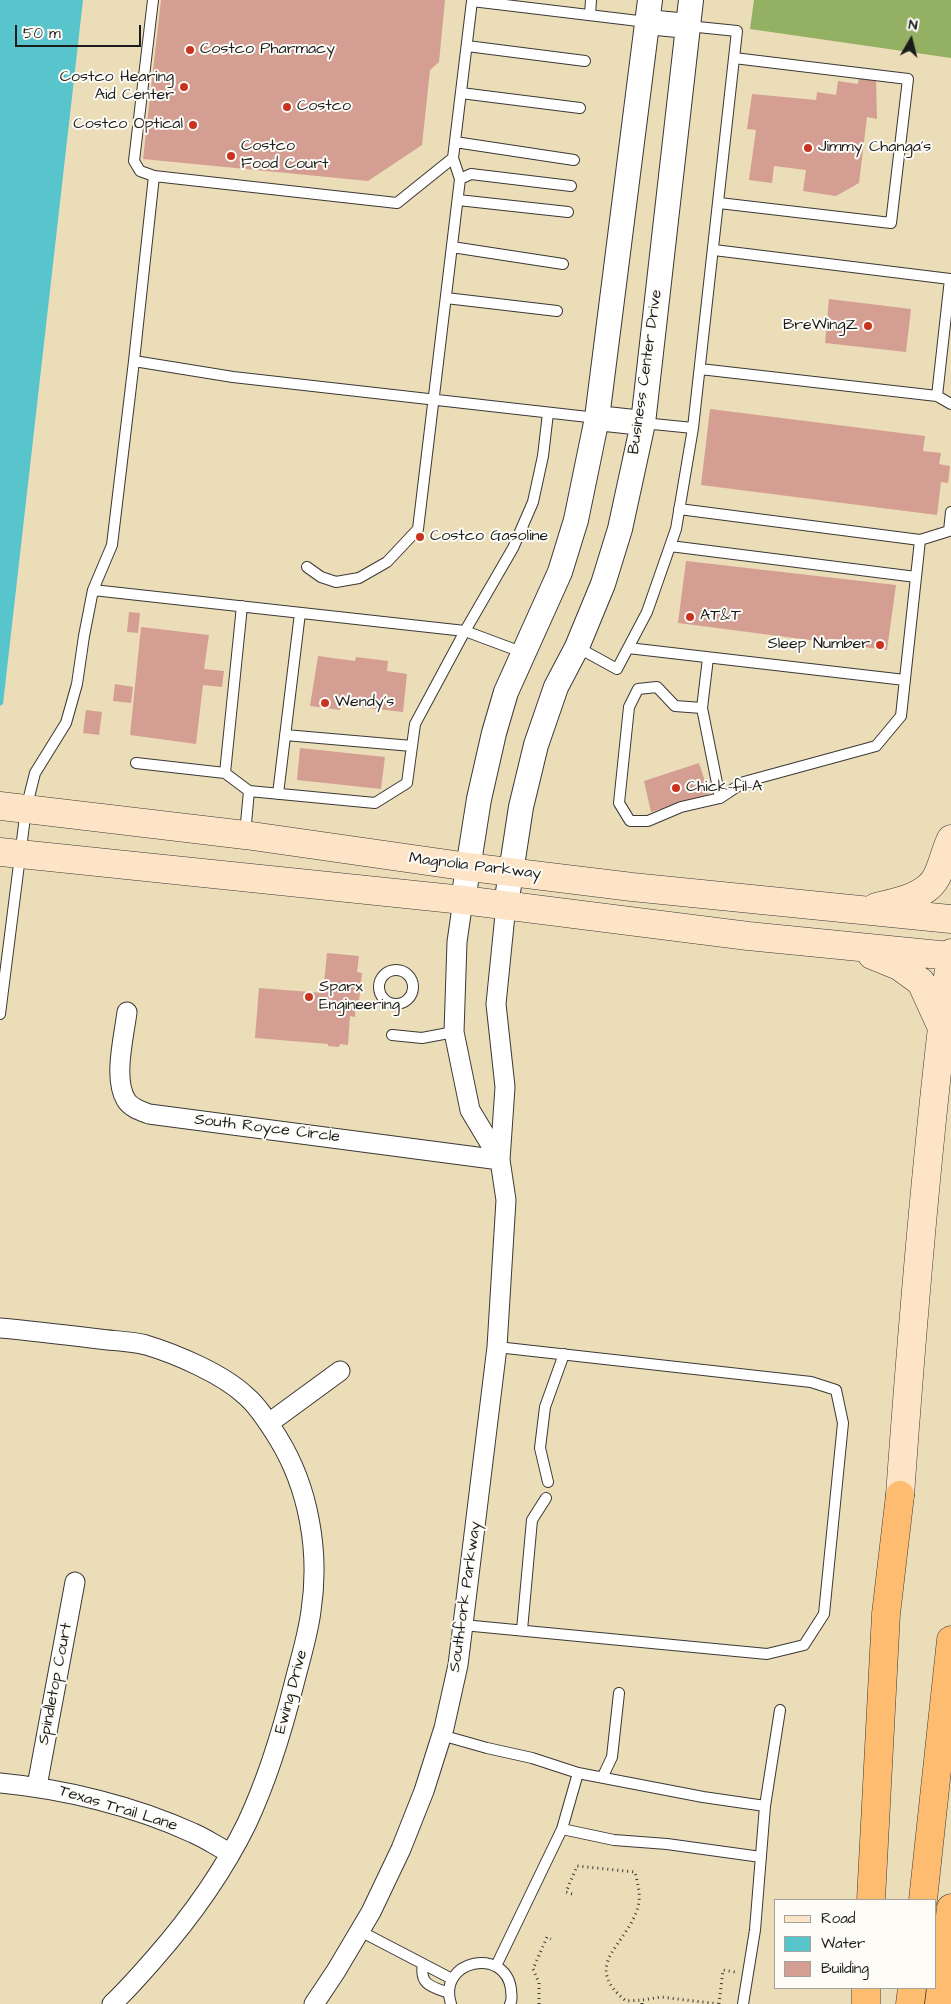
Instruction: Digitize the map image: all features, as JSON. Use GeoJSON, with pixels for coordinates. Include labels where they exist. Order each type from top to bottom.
{"type":"FeatureCollection","features":[{"type":"Feature","properties":{"kind":"highway"},"geometry":{"type":"LineString","coordinates":[[871,1899],[886,1614],[900,1495]]}},
{"type":"Feature","properties":{"kind":"highway"},"geometry":{"type":"LineString","coordinates":[[922,1899],[951,1640]]}},
{"type":"Feature","properties":{"kind":"highway"},"geometry":{"type":"LineString","coordinates":[[939,2004],[951,1908]]}},
{"type":"Feature","properties":{"kind":"highway"},"geometry":{"type":"LineString","coordinates":[[866,1989],[866,2004]]}},
{"type":"Feature","properties":{"kind":"highway"},"geometry":{"type":"LineString","coordinates":[[910,2004],[912,1989]]}},
{"type":"Feature","properties":{"kind":"main road","name":"Magnolia Parkway"},"geometry":{"type":"LineString","coordinates":[[0,806],[245,835],[469,867],[632,887],[951,919]]}},
{"type":"Feature","properties":{"kind":"main road"},"geometry":{"type":"LineString","coordinates":[[862,910],[903,901],[926,889],[937,877],[951,839]]}},
{"type":"Feature","properties":{"kind":"main road"},"geometry":{"type":"LineString","coordinates":[[11,853],[464,900],[748,936],[951,955],[922,1214],[900,1495]]}},
{"type":"Feature","properties":{"kind":"main road"},"geometry":{"type":"LineString","coordinates":[[845,945],[899,966],[921,982],[943,1028]]}},
{"type":"Feature","properties":{"kind":"street","name":"Business Center Drive"},"geometry":{"type":"LineString","coordinates":[[506,905],[521,807],[536,745],[556,687],[577,647],[603,584],[620,529],[643,423],[691,0]]}},
{"type":"Feature","properties":{"kind":"street"},"geometry":{"type":"LineString","coordinates":[[464,900],[479,799],[494,733],[506,692],[560,572],[576,520],[596,418],[648,11],[688,26]]}},
{"type":"Feature","properties":{"kind":"street"},"geometry":{"type":"LineString","coordinates":[[596,418],[643,423]]}},
{"type":"Feature","properties":{"kind":"street","name":"Southfork Parkway"},"geometry":{"type":"LineString","coordinates":[[464,900],[457,942],[454,1032],[470,1110],[500,1160]]}},
{"type":"Feature","properties":{"kind":"street","name":"Southfork Parkway"},"geometry":{"type":"LineString","coordinates":[[314,2004],[360,1932],[401,1849],[424,1791],[441,1735],[458,1665],[497,1347],[506,1200],[500,1160],[506,1087],[496,1004],[506,905]]}},
{"type":"Feature","properties":{"kind":"street","name":"South Royce Circle"},"geometry":{"type":"LineString","coordinates":[[126,1012],[120,1074],[122,1088],[127,1101],[138,1110],[149,1114],[500,1160]]}},
{"type":"Feature","properties":{"kind":"street","name":"Ewing Drive"},"geometry":{"type":"LineString","coordinates":[[0,1328],[144,1345],[204,1368],[247,1396],[269,1423],[284,1448],[298,1478],[307,1508],[313,1540],[314,1575],[312,1609],[282,1732],[266,1780],[246,1824],[204,1896],[173,1936],[124,1993],[112,2004]]}},
{"type":"Feature","properties":{"kind":"street"},"geometry":{"type":"LineString","coordinates":[[269,1423],[340,1371]]}},
{"type":"Feature","properties":{"kind":"street","name":"Spindletop Court"},"geometry":{"type":"LineString","coordinates":[[37,1786],[75,1582]]}},
{"type":"Feature","properties":{"kind":"street","name":"Texas Trail Lane"},"geometry":{"type":"LineString","coordinates":[[0,1783],[37,1786],[144,1814],[193,1833],[230,1853]]}},
{"type":"Feature","properties":{"kind":"lane"},"geometry":{"type":"LineString","coordinates":[[153,0],[134,161],[140,171],[154,176],[397,203],[453,158]]}},
{"type":"Feature","properties":{"kind":"lane"},"geometry":{"type":"LineString","coordinates":[[590,15],[592,0]]}},
{"type":"Feature","properties":{"kind":"lane"},"geometry":{"type":"LineString","coordinates":[[307,567],[321,577],[336,582],[359,578],[387,562],[418,529],[458,200],[460,179],[453,158],[472,1],[590,15],[648,11]]}},
{"type":"Feature","properties":{"kind":"lane"},"geometry":{"type":"LineString","coordinates":[[577,647],[617,669],[647,612],[676,529],[693,428],[737,31],[688,26]]}},
{"type":"Feature","properties":{"kind":"lane"},"geometry":{"type":"LineString","coordinates":[[467,46],[585,61]]}},
{"type":"Feature","properties":{"kind":"lane"},"geometry":{"type":"LineString","coordinates":[[719,203],[891,223],[908,79],[734,58]]}},
{"type":"Feature","properties":{"kind":"lane"},"geometry":{"type":"LineString","coordinates":[[461,93],[580,108]]}},
{"type":"Feature","properties":{"kind":"lane"},"geometry":{"type":"LineString","coordinates":[[455,142],[574,160]]}},
{"type":"Feature","properties":{"kind":"lane"},"geometry":{"type":"LineString","coordinates":[[460,179],[470,174],[571,186]]}},
{"type":"Feature","properties":{"kind":"lane"},"geometry":{"type":"LineString","coordinates":[[0,1014],[11,853],[26,809],[35,773],[66,723],[77,684],[93,590],[112,545],[154,176]]}},
{"type":"Feature","properties":{"kind":"lane"},"geometry":{"type":"LineString","coordinates":[[458,200],[568,212]]}},
{"type":"Feature","properties":{"kind":"lane"},"geometry":{"type":"LineString","coordinates":[[452,247],[562,264]]}},
{"type":"Feature","properties":{"kind":"lane"},"geometry":{"type":"LineString","coordinates":[[714,250],[950,279],[937,396]]}},
{"type":"Feature","properties":{"kind":"lane"},"geometry":{"type":"LineString","coordinates":[[446,298],[557,311]]}},
{"type":"Feature","properties":{"kind":"lane"},"geometry":{"type":"LineString","coordinates":[[134,361],[233,377],[433,398],[596,418]]}},
{"type":"Feature","properties":{"kind":"lane"},"geometry":{"type":"LineString","coordinates":[[700,368],[937,396],[951,404]]}},
{"type":"Feature","properties":{"kind":"lane"},"geometry":{"type":"LineString","coordinates":[[136,763],[225,773],[249,791],[375,803],[407,783],[415,724],[464,632],[513,548],[533,502],[543,456],[548,413]]}},
{"type":"Feature","properties":{"kind":"lane"},"geometry":{"type":"LineString","coordinates":[[643,423],[693,428]]}},
{"type":"Feature","properties":{"kind":"lane"},"geometry":{"type":"LineString","coordinates":[[679,509],[920,540],[949,531],[951,512]]}},
{"type":"Feature","properties":{"kind":"lane"},"geometry":{"type":"LineString","coordinates":[[702,708],[675,706],[657,687],[638,689],[629,707],[619,803],[630,821],[648,821],[681,806],[720,798],[744,782],[876,746],[901,716],[920,540]]}},
{"type":"Feature","properties":{"kind":"lane"},"geometry":{"type":"LineString","coordinates":[[670,546],[916,577]]}},
{"type":"Feature","properties":{"kind":"lane"},"geometry":{"type":"LineString","coordinates":[[93,590],[464,632],[524,654]]}},
{"type":"Feature","properties":{"kind":"lane"},"geometry":{"type":"LineString","coordinates":[[225,773],[242,606]]}},
{"type":"Feature","properties":{"kind":"lane"},"geometry":{"type":"LineString","coordinates":[[278,794],[300,613]]}},
{"type":"Feature","properties":{"kind":"lane"},"geometry":{"type":"LineString","coordinates":[[628,648],[905,680]]}},
{"type":"Feature","properties":{"kind":"lane"},"geometry":{"type":"LineString","coordinates":[[708,658],[702,708],[720,798]]}},
{"type":"Feature","properties":{"kind":"lane"},"geometry":{"type":"LineString","coordinates":[[285,735],[412,746]]}},
{"type":"Feature","properties":{"kind":"lane"},"geometry":{"type":"LineString","coordinates":[[245,835],[249,791]]}},
{"type":"Feature","properties":{"kind":"lane"},"geometry":{"type":"LineString","coordinates":[[392,1035],[422,1038],[454,1032]]}},
{"type":"Feature","properties":{"kind":"lane"},"geometry":{"type":"LineString","coordinates":[[463,1625],[767,1654],[804,1645],[824,1614],[843,1423],[836,1390],[811,1382],[497,1347]]}},
{"type":"Feature","properties":{"kind":"lane"},"geometry":{"type":"LineString","coordinates":[[548,1482],[540,1448],[545,1407],[564,1354]]}},
{"type":"Feature","properties":{"kind":"lane"},"geometry":{"type":"LineString","coordinates":[[522,1630],[532,1520],[546,1498]]}},
{"type":"Feature","properties":{"kind":"lane"},"geometry":{"type":"LineString","coordinates":[[603,1776],[612,1757],[619,1693]]}},
{"type":"Feature","properties":{"kind":"lane"},"geometry":{"type":"LineString","coordinates":[[743,2004],[755,1930],[765,1806],[780,1710]]}},
{"type":"Feature","properties":{"kind":"lane"},"geometry":{"type":"LineString","coordinates":[[441,1735],[532,1758],[578,1773],[603,1776],[703,1797],[765,1806]]}},
{"type":"Feature","properties":{"kind":"lane"},"geometry":{"type":"LineString","coordinates":[[496,1966],[562,1829],[578,1773]]}},
{"type":"Feature","properties":{"kind":"lane"},"geometry":{"type":"LineString","coordinates":[[562,1829],[614,1840],[667,1844],[761,1857]]}},
{"type":"Feature","properties":{"kind":"lane"},"geometry":{"type":"LineString","coordinates":[[360,1932],[452,1979]]}},
{"type":"Feature","properties":{"kind":"lane"},"geometry":{"type":"LineString","coordinates":[[451,2004],[449,1993],[452,1979],[464,1967],[480,1962],[496,1966],[510,1980],[512,2000],[510,2004]]}},
{"type":"Feature","properties":{"kind":"lane"},"geometry":{"type":"LineString","coordinates":[[423,1964],[422,1972],[425,1981],[431,1987],[449,1993]]}},
{"type":"Feature","properties":{"kind":"path"},"geometry":{"type":"LineString","coordinates":[[572,1894],[566,1892],[577,1866],[635,1872],[640,1894],[639,1905],[625,1935],[608,1957],[606,1976],[612,1989],[626,2001],[642,2002],[652,1997],[661,1997],[719,2004],[722,1970],[748,1974]]}},
{"type":"Feature","properties":{"kind":"path"},"geometry":{"type":"LineString","coordinates":[[539,2004],[539,1983],[533,1969],[547,1937],[551,1939]]}},
{"type":"Feature","properties":{"kind":"green space"},"geometry":{"type":"Polygon","coordinates":[[[754,0],[951,0],[951,58],[750,29],[754,0]]]}},
{"type":"Feature","properties":{"kind":"water"},"geometry":{"type":"Polygon","coordinates":[[[0,0],[83,0],[3,704],[0,706],[0,0]]]}},
{"type":"Feature","properties":{"kind":"building","name":"Costco"},"geometry":{"type":"Polygon","coordinates":[[[161,0],[445,0],[439,62],[430,70],[422,145],[368,181],[143,159],[161,0]]]}},
{"type":"Feature","properties":{"kind":"building","name":"Jimmy Changa's"},"geometry":{"type":"Polygon","coordinates":[[[859,76],[876,78],[877,119],[867,117],[859,183],[836,196],[803,191],[806,170],[774,166],[772,183],[749,180],[756,130],[747,129],[752,94],[816,100],[817,92],[836,95],[838,81],[858,84],[859,76]]]}},
{"type":"Feature","properties":{"kind":"building","name":"BreWingZ"},"geometry":{"type":"Polygon","coordinates":[[[829,299],[911,309],[906,352],[825,343],[829,299]]]}},
{"type":"Feature","properties":{"kind":"building"},"geometry":{"type":"Polygon","coordinates":[[[710,409],[925,436],[923,451],[941,453],[939,464],[950,466],[948,483],[941,482],[937,515],[701,485],[710,409]]]}},
{"type":"Feature","properties":{"kind":"building"},"geometry":{"type":"Polygon","coordinates":[[[686,561],[896,585],[887,650],[678,623],[686,561]]]}},
{"type":"Feature","properties":{"kind":"building"},"geometry":{"type":"Polygon","coordinates":[[[129,612],[140,613],[138,633],[127,632],[129,612]]]}},
{"type":"Feature","properties":{"kind":"building"},"geometry":{"type":"Polygon","coordinates":[[[141,627],[209,635],[204,669],[224,671],[222,687],[203,685],[196,744],[130,735],[141,627]]]}},
{"type":"Feature","properties":{"kind":"building"},"geometry":{"type":"Polygon","coordinates":[[[318,656],[355,661],[356,657],[388,661],[387,671],[407,674],[403,712],[341,705],[340,710],[310,706],[318,656]]]}},
{"type":"Feature","properties":{"kind":"building"},"geometry":{"type":"Polygon","coordinates":[[[115,684],[133,687],[131,703],[113,701],[115,684]]]}},
{"type":"Feature","properties":{"kind":"building"},"geometry":{"type":"Polygon","coordinates":[[[86,710],[102,712],[99,735],[83,733],[86,710]]]}},
{"type":"Feature","properties":{"kind":"building"},"geometry":{"type":"Polygon","coordinates":[[[300,748],[385,757],[381,789],[297,780],[300,748]]]}},
{"type":"Feature","properties":{"kind":"building","name":"Chick-fil-A"},"geometry":{"type":"Polygon","coordinates":[[[699,763],[709,794],[651,812],[644,781],[699,763]]]}},
{"type":"Feature","properties":{"kind":"building","name":"Sparx Engineering"},"geometry":{"type":"Polygon","coordinates":[[[327,953],[359,956],[357,972],[362,973],[359,1001],[356,1000],[355,1017],[350,1016],[348,1045],[340,1044],[339,1047],[328,1046],[328,1044],[255,1038],[259,988],[323,993],[327,953]]]}},
{"type":"Feature","properties":{"kind":"place","name":"Costco Pharmacy"},"geometry":{"type":"Point","coordinates":[190,50]}},
{"type":"Feature","properties":{"kind":"place","name":"Costco Hearing Aid Center"},"geometry":{"type":"Point","coordinates":[184,87]}},
{"type":"Feature","properties":{"kind":"place","name":"Costco"},"geometry":{"type":"Point","coordinates":[287,107]}},
{"type":"Feature","properties":{"kind":"place","name":"Costco Optical"},"geometry":{"type":"Point","coordinates":[193,125]}},
{"type":"Feature","properties":{"kind":"place","name":"Jimmy Changa's"},"geometry":{"type":"Point","coordinates":[808,148]}},
{"type":"Feature","properties":{"kind":"place","name":"Costco Food Court"},"geometry":{"type":"Point","coordinates":[231,156]}},
{"type":"Feature","properties":{"kind":"place","name":"BreWingZ"},"geometry":{"type":"Point","coordinates":[868,326]}},
{"type":"Feature","properties":{"kind":"place","name":"Costco Gasoline"},"geometry":{"type":"Point","coordinates":[420,537]}},
{"type":"Feature","properties":{"kind":"place","name":"AT&T"},"geometry":{"type":"Point","coordinates":[690,617]}},
{"type":"Feature","properties":{"kind":"place","name":"Sleep Number"},"geometry":{"type":"Point","coordinates":[880,645]}},
{"type":"Feature","properties":{"kind":"place","name":"Wendy's"},"geometry":{"type":"Point","coordinates":[325,703]}},
{"type":"Feature","properties":{"kind":"place","name":"Chick-fil-A"},"geometry":{"type":"Point","coordinates":[676,788]}},
{"type":"Feature","properties":{"kind":"place","name":"Sparx Engineering"},"geometry":{"type":"Point","coordinates":[309,997]}}]}
